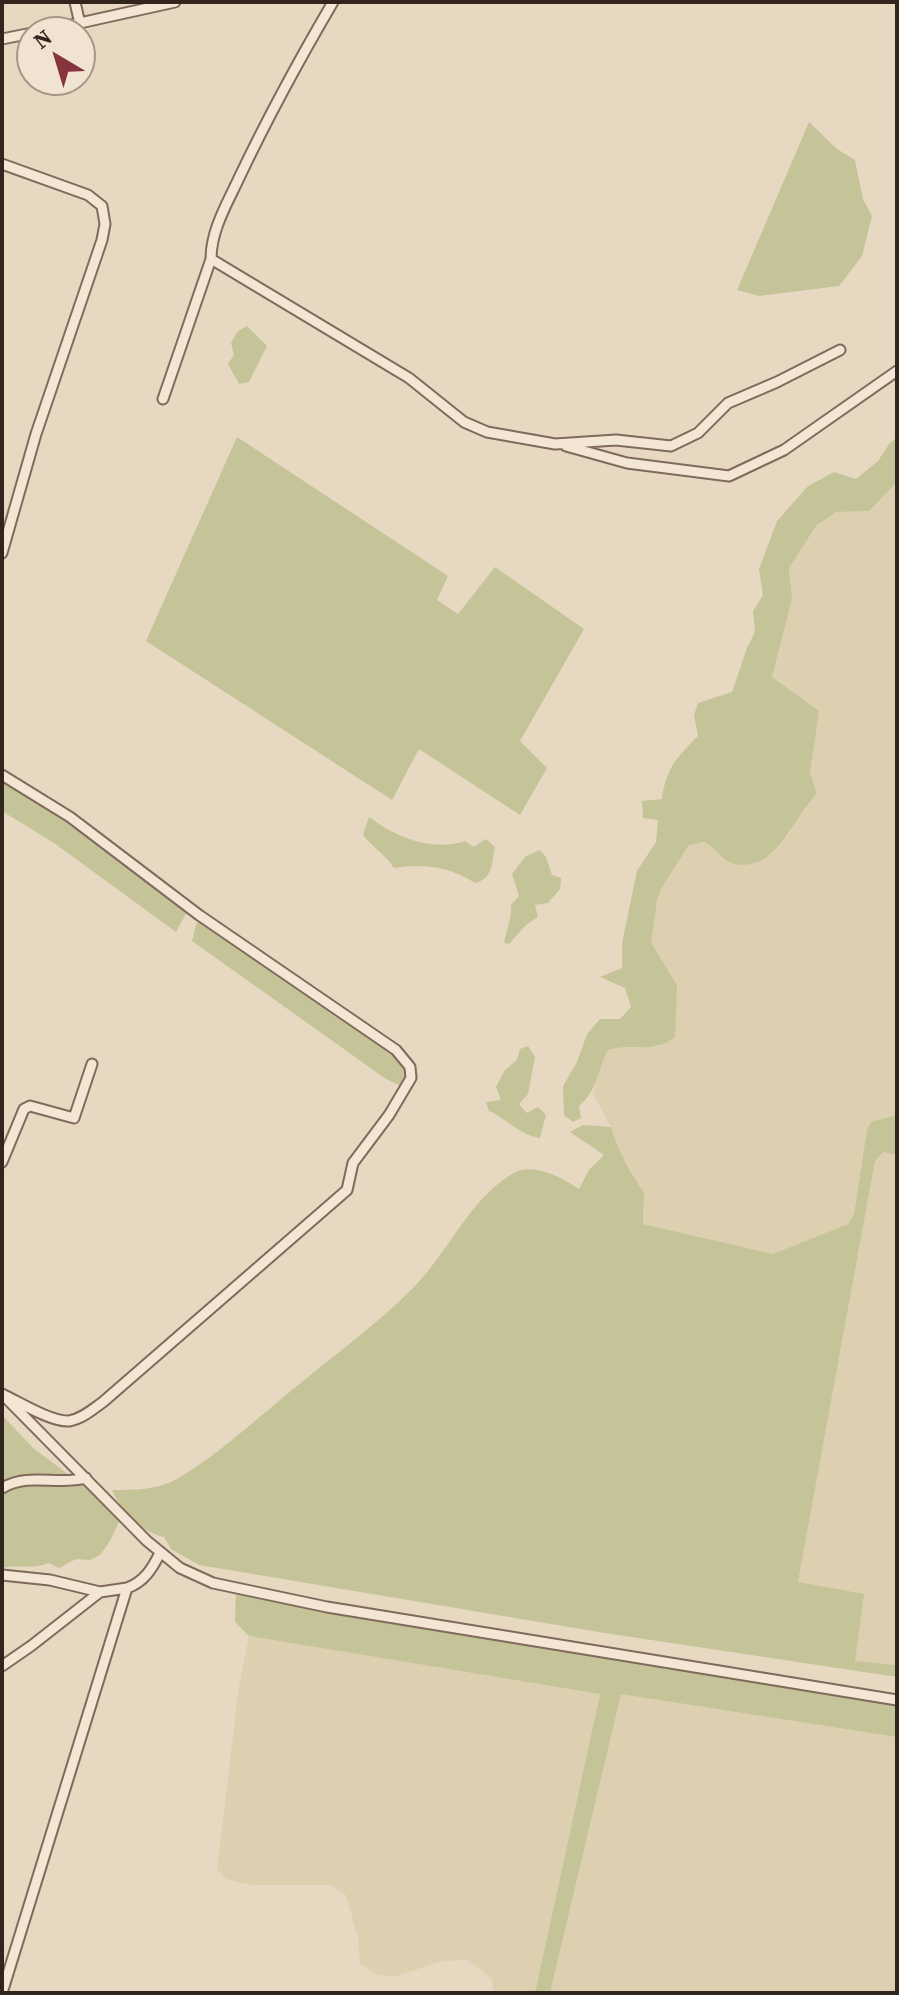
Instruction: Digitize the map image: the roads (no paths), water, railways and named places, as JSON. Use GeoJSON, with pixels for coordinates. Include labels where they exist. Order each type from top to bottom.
{"type":"FeatureCollection","features":[{"type":"Feature","properties":{"kind":"street"},"geometry":{"type":"LineString","coordinates":[[96,20],[175,2]]}},
{"type":"Feature","properties":{"kind":"street"},"geometry":{"type":"LineString","coordinates":[[163,399],[211,259],[211,241],[270,112],[333,2]]}},
{"type":"Feature","properties":{"kind":"street"},"geometry":{"type":"LineString","coordinates":[[2,164],[88,195],[102,206],[105,224],[36,434],[2,553]]}},
{"type":"Feature","properties":{"kind":"street"},"geometry":{"type":"LineString","coordinates":[[211,259],[409,378],[464,422],[487,432],[555,444],[627,463],[729,476],[784,450],[897,371]]}},
{"type":"Feature","properties":{"kind":"street"},"geometry":{"type":"LineString","coordinates":[[555,444],[616,440],[671,446],[698,433],[728,403],[840,350]]}},
{"type":"Feature","properties":{"kind":"street"},"geometry":{"type":"LineString","coordinates":[[2,775],[70,817],[199,915],[396,1050],[410,1067],[411,1078],[389,1115],[353,1163],[347,1190],[103,1402],[85,1415],[69,1421],[39,1412],[2,1394]]}},
{"type":"Feature","properties":{"kind":"street"},"geometry":{"type":"LineString","coordinates":[[2,1162],[24,1109],[30,1106],[74,1118],[92,1064]]}},
{"type":"Feature","properties":{"kind":"street"},"geometry":{"type":"LineString","coordinates":[[2,1394],[160,1553],[190,1574],[236,1589],[357,1612],[897,1700]]}},
{"type":"Feature","properties":{"kind":"street"},"geometry":{"type":"LineString","coordinates":[[2,1488],[13,1482],[34,1478],[69,1482],[86,1478]]}},
{"type":"Feature","properties":{"kind":"street"},"geometry":{"type":"LineString","coordinates":[[2,1575],[50,1580],[100,1592],[138,1584],[160,1553]]}},
{"type":"Feature","properties":{"kind":"street"},"geometry":{"type":"LineString","coordinates":[[2,1993],[127,1588]]}},
{"type":"Feature","properties":{"kind":"street"},"geometry":{"type":"LineString","coordinates":[[2,1666],[100,1592]]}}]}
